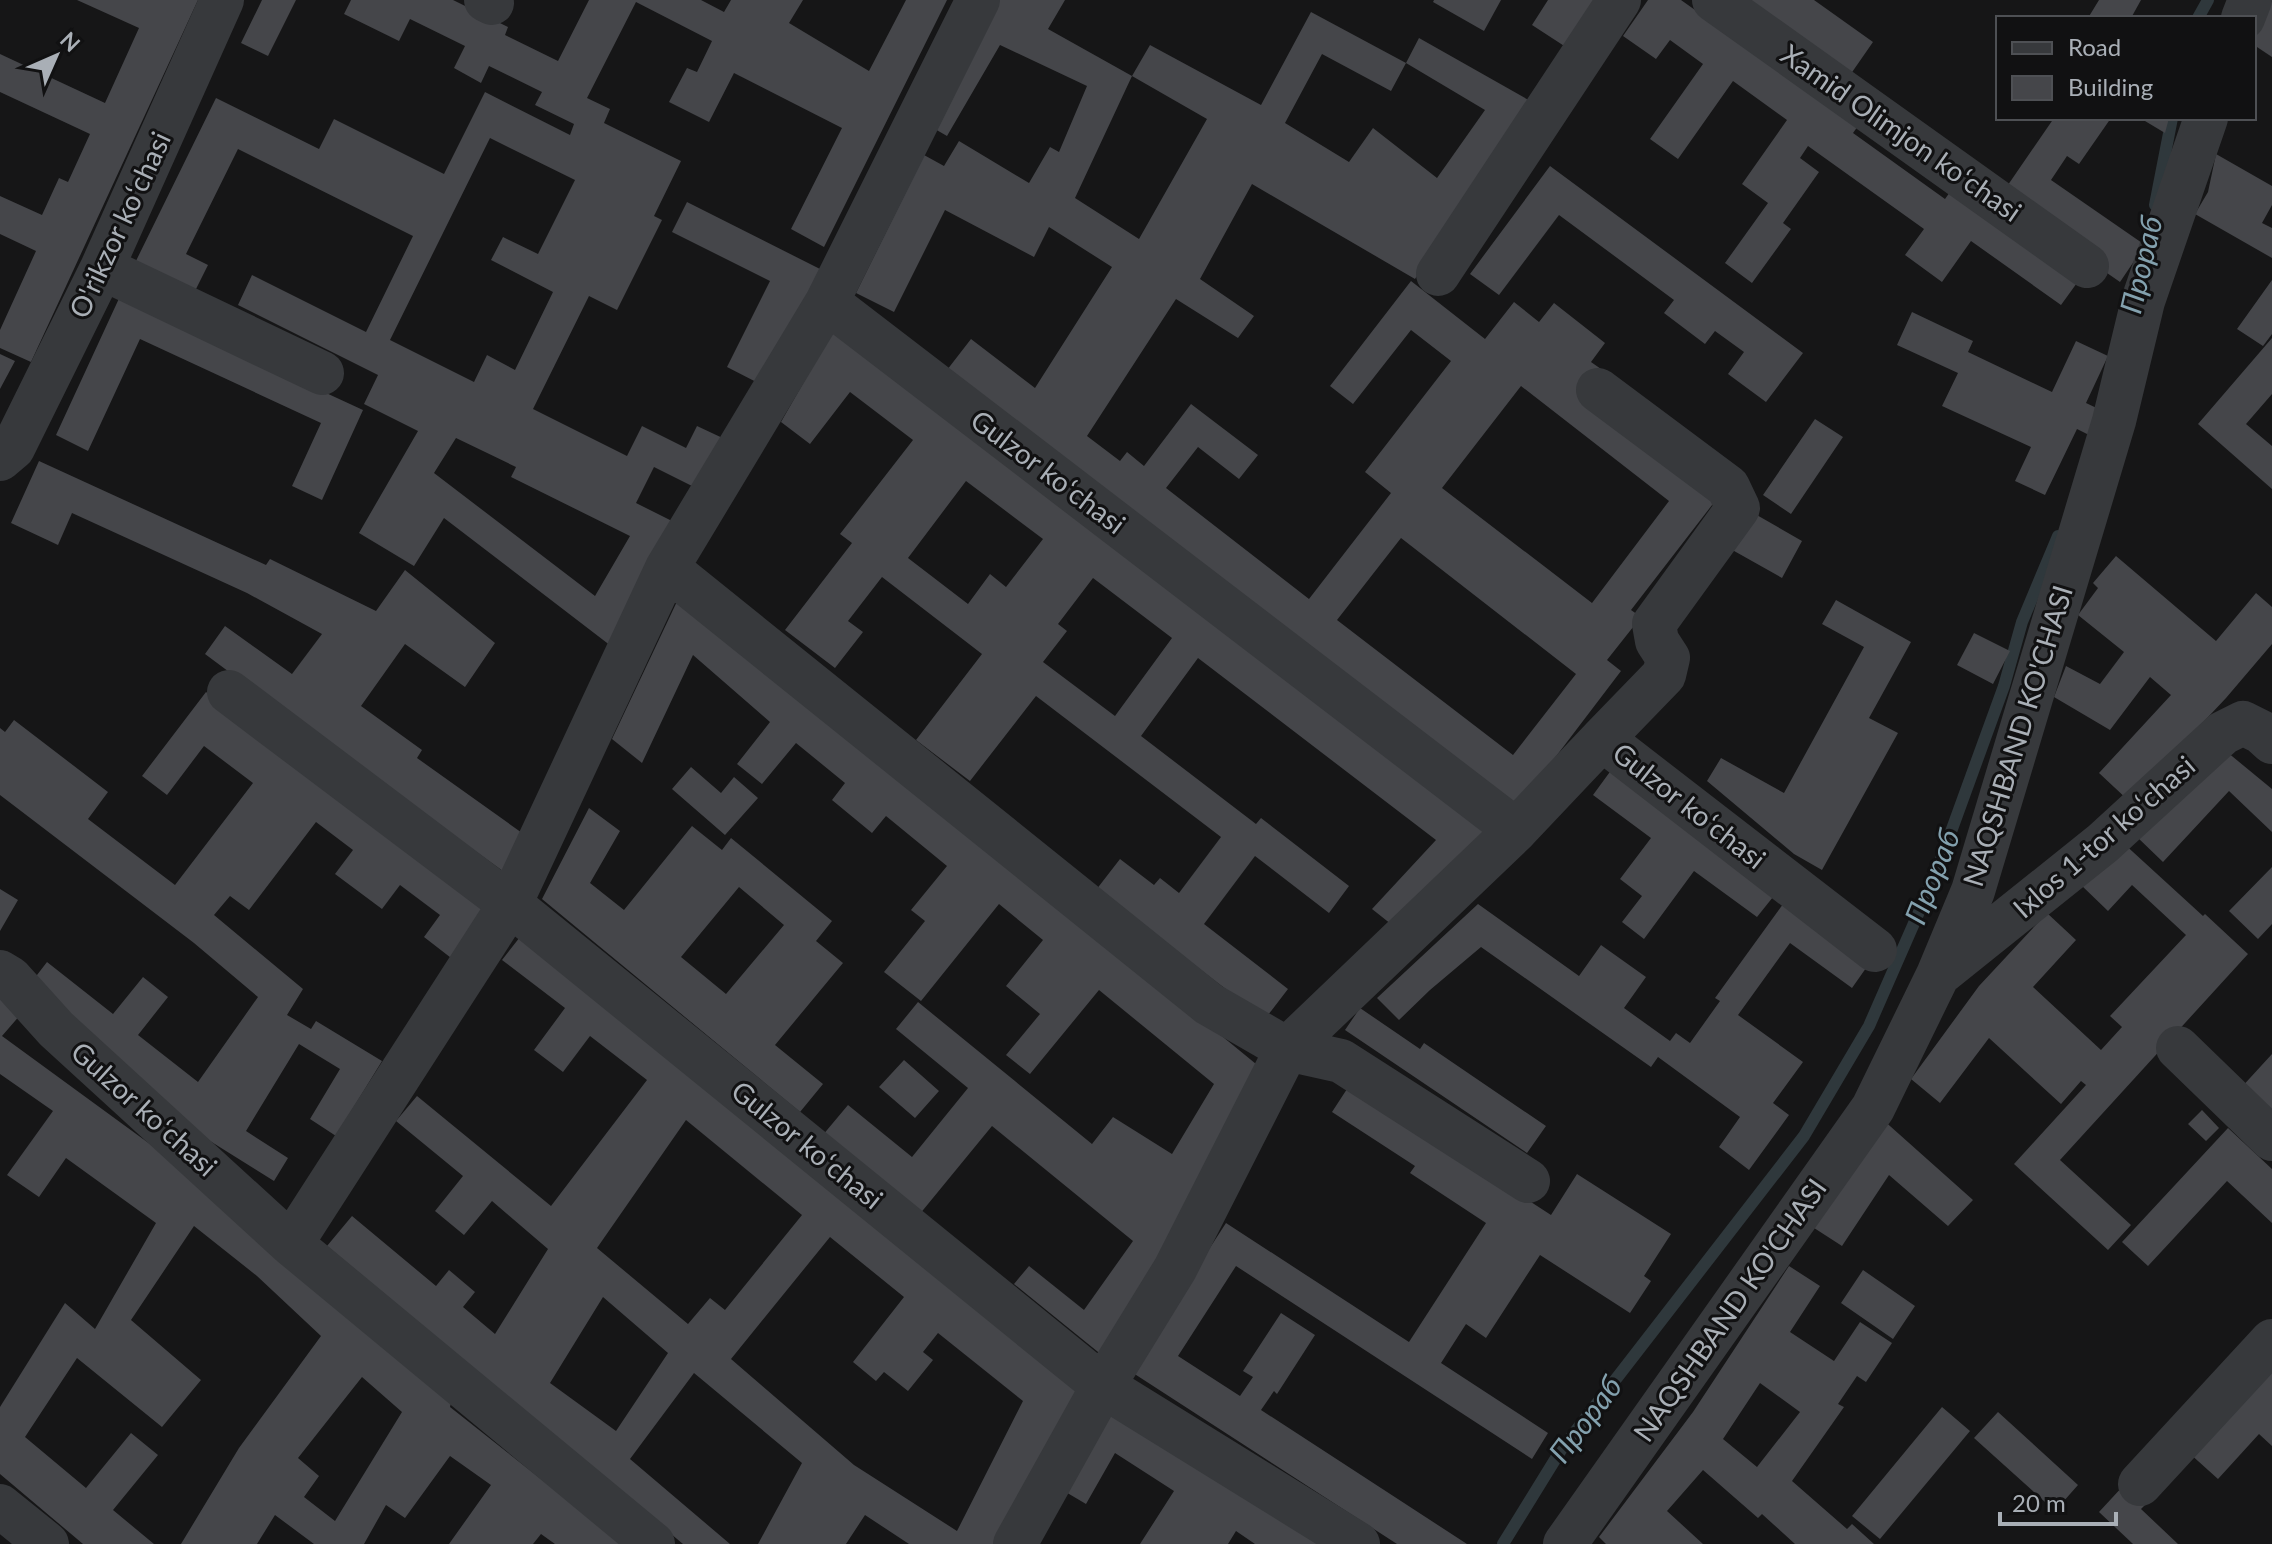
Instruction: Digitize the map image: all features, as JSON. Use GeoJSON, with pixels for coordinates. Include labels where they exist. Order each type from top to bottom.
{"type":"FeatureCollection","features":[{"type":"Feature","properties":{"kind":"street","name":"O'rikzor koʻchasi"},"geometry":{"type":"LineString","coordinates":[[6,454],[102,268],[222,0]]}},
{"type":"Feature","properties":{"kind":"street"},"geometry":{"type":"LineString","coordinates":[[291,1244],[510,904],[667,568],[827,302],[978,0]]}},
{"type":"Feature","properties":{"kind":"street"},"geometry":{"type":"LineString","coordinates":[[1438,274],[1619,0]]}},
{"type":"Feature","properties":{"kind":"street","name":"Xamid Olimjon koʻchasi"},"geometry":{"type":"LineString","coordinates":[[1714,0],[2087,266]]}},
{"type":"Feature","properties":{"kind":"street","name":"NAQSHBAND KO'CHASI"},"geometry":{"type":"LineString","coordinates":[[1565,1544],[1873,1108],[1938,975],[1973,891],[2114,421],[2143,301],[2205,120]]}},
{"type":"Feature","properties":{"kind":"street"},"geometry":{"type":"LineString","coordinates":[[102,268],[322,373]]}},
{"type":"Feature","properties":{"kind":"street","name":"Gulzor koʻchasi"},"geometry":{"type":"LineString","coordinates":[[827,302],[1516,830]]}},
{"type":"Feature","properties":{"kind":"street"},"geometry":{"type":"LineString","coordinates":[[1598,390],[1728,487],[1738,508],[1654,624],[1657,641],[1668,658],[1664,675],[1602,739]]}},
{"type":"Feature","properties":{"kind":"street"},"geometry":{"type":"LineString","coordinates":[[667,568],[1209,1004],[1287,1049],[1341,1061],[1528,1181]]}},
{"type":"Feature","properties":{"kind":"street","name":"Gulzor koʻchasi"},"geometry":{"type":"LineString","coordinates":[[229,692],[510,904],[1103,1386]]}},
{"type":"Feature","properties":{"kind":"street","name":"Ixlos 1-tor koʻchasi"},"geometry":{"type":"LineString","coordinates":[[1938,975],[2103,843],[2223,733],[2243,723],[2272,742]]}},
{"type":"Feature","properties":{"kind":"street","name":"Gulzor koʻchasi"},"geometry":{"type":"LineString","coordinates":[[1015,1544],[1103,1386],[1175,1269],[1287,1049],[1516,830],[1602,739],[1875,950]]}},
{"type":"Feature","properties":{"kind":"street","name":"Gulzor koʻchasi"},"geometry":{"type":"LineString","coordinates":[[0,972],[10,978],[56,1029],[291,1244],[653,1544]]}},
{"type":"Feature","properties":{"kind":"street"},"geometry":{"type":"LineString","coordinates":[[2178,1048],[2272,1139]]}},
{"type":"Feature","properties":{"kind":"street"},"geometry":{"type":"LineString","coordinates":[[2140,1484],[2272,1341]]}},
{"type":"Feature","properties":{"kind":"street"},"geometry":{"type":"LineString","coordinates":[[1103,1386],[1358,1544]]}},
{"type":"Feature","properties":{"kind":"street"},"geometry":{"type":"LineString","coordinates":[[0,1506],[47,1544]]}},
{"type":"Feature","properties":{"kind":"building"},"geometry":{"type":"Polygon","coordinates":[[[77,0],[198,0],[31,362],[0,348],[0,330],[36,251],[0,234],[0,196],[42,215],[59,178],[68,182],[90,134],[0,92],[0,54],[105,103],[139,28],[77,0]]]}},
{"type":"Feature","properties":{"kind":"building"},"geometry":{"type":"Polygon","coordinates":[[[262,0],[296,0],[268,56],[241,43],[262,0]]]}},
{"type":"Feature","properties":{"kind":"building"},"geometry":{"type":"Polygon","coordinates":[[[351,0],[453,0],[508,27],[505,35],[558,61],[589,0],[701,0],[724,12],[731,0],[803,0],[789,23],[869,71],[906,0],[947,0],[824,247],[791,229],[842,128],[734,73],[709,122],[669,102],[687,68],[697,72],[712,41],[636,2],[587,98],[610,109],[604,123],[681,161],[654,216],[662,220],[617,310],[589,296],[533,409],[627,456],[642,426],[686,448],[697,426],[729,441],[704,492],[654,467],[636,503],[676,523],[611,646],[444,518],[414,566],[359,533],[418,431],[364,404],[378,375],[238,305],[252,275],[366,332],[413,236],[238,149],[186,254],[208,265],[192,297],[133,267],[216,98],[319,149],[334,119],[444,174],[485,92],[570,135],[574,124],[535,105],[542,92],[489,66],[481,83],[454,68],[465,46],[410,19],[399,41],[344,14],[351,0]],[[490,138],[390,340],[474,382],[487,355],[515,370],[553,292],[491,260],[503,237],[538,254],[575,180],[490,138]],[[456,438],[434,473],[595,596],[630,536],[511,477],[516,467],[456,438]]]}},
{"type":"Feature","properties":{"kind":"building"},"geometry":{"type":"Polygon","coordinates":[[[988,0],[1065,0],[1048,29],[1132,76],[1150,45],[1261,105],[1311,12],[1406,63],[1419,38],[1532,102],[1415,279],[1252,184],[1200,279],[1254,316],[1238,338],[1176,299],[1087,436],[1120,461],[1127,452],[1144,466],[1191,404],[1258,455],[1239,479],[1198,447],[1166,488],[1309,599],[1391,493],[1365,472],[1451,361],[1411,330],[1353,404],[1330,386],[1411,281],[1485,339],[1514,302],[1539,322],[1554,303],[1605,343],[1591,362],[1719,496],[1631,610],[1641,617],[1607,660],[1621,671],[1516,809],[947,370],[971,339],[1035,388],[1112,267],[1049,227],[1034,257],[945,210],[894,312],[856,293],[924,155],[944,166],[959,141],[1029,183],[1050,147],[1059,152],[1087,86],[1000,45],[947,136],[921,121],[988,0]],[[1322,54],[1285,123],[1349,162],[1373,128],[1437,178],[1485,110],[1406,63],[1391,91],[1322,54]],[[1132,76],[1075,198],[1139,239],[1207,119],[1132,76]],[[1521,386],[1442,488],[1592,603],[1669,501],[1521,386]],[[1401,538],[1337,620],[1513,755],[1576,674],[1401,538]]]}},
{"type":"Feature","properties":{"kind":"building"},"geometry":{"type":"Polygon","coordinates":[[[1434,0],[1501,0],[1484,31],[1434,0]]]}},
{"type":"Feature","properties":{"kind":"building"},"geometry":{"type":"Polygon","coordinates":[[[1548,0],[1609,0],[1575,53],[1532,25],[1548,0]]]}},
{"type":"Feature","properties":{"kind":"building"},"geometry":{"type":"Polygon","coordinates":[[[1648,0],[1681,0],[1858,126],[1853,133],[1945,199],[1955,185],[2082,276],[2061,305],[1971,241],[1942,282],[1905,255],[1924,229],[1808,146],[1800,158],[1819,172],[1783,223],[1791,229],[1752,283],[1725,263],[1768,203],[1742,184],[1787,120],[1733,81],[1678,159],[1650,139],[1703,64],[1670,40],[1656,59],[1623,36],[1648,0]]]}},
{"type":"Feature","properties":{"kind":"building"},"geometry":{"type":"Polygon","coordinates":[[[1738,0],[1814,0],[1873,42],[1848,78],[1738,0]]]}},
{"type":"Feature","properties":{"kind":"building"},"geometry":{"type":"Polygon","coordinates":[[[2099,0],[2141,0],[2132,16],[2089,16],[2099,0]]]}},
{"type":"Feature","properties":{"kind":"building"},"geometry":{"type":"Polygon","coordinates":[[[2272,1],[2272,57],[2256,46],[2256,32],[2272,1]]]}},
{"type":"Feature","properties":{"kind":"building"},"geometry":{"type":"Polygon","coordinates":[[[2053,120],[2110,120],[2079,164],[2067,156],[2051,180],[2145,245],[2120,282],[1999,198],[2053,120]]]}},
{"type":"Feature","properties":{"kind":"building"},"geometry":{"type":"Polygon","coordinates":[[[2143,120],[2168,120],[2165,133],[2143,120]]]}},
{"type":"Feature","properties":{"kind":"building"},"geometry":{"type":"Polygon","coordinates":[[[2216,154],[2272,186],[2272,205],[2262,223],[2272,228],[2272,258],[2195,214],[2208,192],[2216,154]]]}},
{"type":"Feature","properties":{"kind":"building"},"geometry":{"type":"Polygon","coordinates":[[[1550,166],[1803,353],[1766,402],[1728,374],[1744,352],[1715,331],[1705,344],[1664,313],[1674,300],[1559,215],[1499,295],[1470,274],[1550,166]]]}},
{"type":"Feature","properties":{"kind":"building"},"geometry":{"type":"Polygon","coordinates":[[[687,202],[822,270],[764,386],[727,367],[770,281],[672,232],[687,202]]]}},
{"type":"Feature","properties":{"kind":"building"},"geometry":{"type":"Polygon","coordinates":[[[2272,280],[2272,334],[2263,346],[2237,329],[2272,280]]]}},
{"type":"Feature","properties":{"kind":"building"},"geometry":{"type":"Polygon","coordinates":[[[122,292],[153,313],[363,410],[322,500],[292,486],[321,423],[140,339],[88,451],[56,435],[122,292]]]}},
{"type":"Feature","properties":{"kind":"building"},"geometry":{"type":"Polygon","coordinates":[[[1912,312],[1973,341],[1968,352],[2052,392],[2076,341],[2108,356],[2086,403],[2105,412],[2093,437],[2077,429],[2045,495],[2015,481],[2031,447],[1942,406],[1958,373],[1897,345],[1912,312]]]}},
{"type":"Feature","properties":{"kind":"building"},"geometry":{"type":"Polygon","coordinates":[[[834,329],[1496,835],[1401,932],[1372,909],[1436,840],[1198,658],[1141,736],[1256,824],[1261,818],[1349,886],[1329,913],[1255,856],[1204,924],[1288,989],[1265,1019],[1096,890],[1120,859],[1154,885],[1160,878],[1179,893],[1221,837],[1036,696],[970,781],[916,740],[982,654],[882,577],[848,621],[863,632],[835,668],[785,630],[852,543],[840,534],[913,440],[850,392],[810,444],[781,422],[834,329]],[[966,481],[908,558],[968,604],[990,574],[1006,587],[1043,539],[966,481]],[[1093,578],[1058,624],[1067,631],[1043,662],[1115,716],[1172,638],[1093,578]]]}},
{"type":"Feature","properties":{"kind":"building"},"geometry":{"type":"Polygon","coordinates":[[[2272,338],[2272,394],[2246,424],[2272,446],[2272,489],[2198,424],[2272,338]]]}},
{"type":"Feature","properties":{"kind":"building"},"geometry":{"type":"Polygon","coordinates":[[[0,354],[15,361],[0,389],[0,354]]]}},
{"type":"Feature","properties":{"kind":"building"},"geometry":{"type":"Polygon","coordinates":[[[1815,419],[1843,437],[1791,514],[1763,495],[1815,419]]]}},
{"type":"Feature","properties":{"kind":"building"},"geometry":{"type":"Polygon","coordinates":[[[39,461],[266,565],[270,559],[376,611],[405,570],[495,643],[465,687],[405,644],[361,706],[422,750],[417,758],[532,840],[507,874],[205,654],[225,626],[292,674],[322,634],[247,593],[72,513],[58,545],[11,523],[39,461]]]}},
{"type":"Feature","properties":{"kind":"building"},"geometry":{"type":"Polygon","coordinates":[[[1748,510],[1802,541],[1782,578],[1727,547],[1748,510]]]}},
{"type":"Feature","properties":{"kind":"building"},"geometry":{"type":"Polygon","coordinates":[[[2116,556],[2216,641],[2256,593],[2272,607],[2272,644],[2129,801],[2099,773],[2171,695],[2150,677],[2110,730],[2054,697],[2066,666],[2100,684],[2124,652],[2078,615],[2098,588],[2093,583],[2116,556]]]}},
{"type":"Feature","properties":{"kind":"building"},"geometry":{"type":"Polygon","coordinates":[[[681,593],[1267,1073],[1103,1356],[1014,1284],[1029,1266],[1084,1310],[1133,1241],[992,1126],[919,1215],[822,1136],[848,1105],[912,1157],[968,1088],[896,1029],[918,1002],[1092,1144],[1113,1117],[1172,1154],[1214,1084],[1099,990],[1030,1074],[1006,1055],[1040,1014],[1006,986],[1043,940],[999,904],[921,1001],[884,972],[925,921],[911,910],[947,866],[886,816],[872,833],[832,800],[845,783],[796,743],[762,784],[737,764],[770,722],[693,655],[642,763],[612,739],[681,593]]]}},
{"type":"Feature","properties":{"kind":"building"},"geometry":{"type":"Polygon","coordinates":[[[1836,600],[1911,642],[1869,718],[1898,733],[1822,870],[1794,854],[1707,781],[1721,758],[1784,793],[1864,647],[1822,624],[1836,600]]]}},
{"type":"Feature","properties":{"kind":"building"},"geometry":{"type":"Polygon","coordinates":[[[1974,633],[2010,651],[1993,684],[1957,665],[1974,633]]]}},
{"type":"Feature","properties":{"kind":"building"},"geometry":{"type":"Polygon","coordinates":[[[206,692],[493,911],[455,961],[424,937],[440,915],[400,885],[382,909],[335,874],[353,850],[316,822],[249,910],[230,896],[214,915],[303,989],[287,1015],[311,1029],[316,1021],[382,1061],[336,1136],[310,1119],[340,1069],[299,1044],[246,1131],[288,1158],[274,1181],[210,1141],[27,988],[47,962],[113,1014],[143,977],[168,997],[138,1035],[198,1082],[258,997],[194,943],[0,795],[0,728],[5,732],[14,720],[108,792],[88,819],[175,885],[253,783],[204,746],[167,795],[142,776],[206,692]]]}},
{"type":"Feature","properties":{"kind":"building"},"geometry":{"type":"Polygon","coordinates":[[[2227,752],[2272,789],[2272,832],[2229,791],[2163,862],[2136,836],[2227,752]]]}},
{"type":"Feature","properties":{"kind":"building"},"geometry":{"type":"Polygon","coordinates":[[[691,767],[721,793],[734,777],[758,798],[725,835],[672,789],[691,767]]]}},
{"type":"Feature","properties":{"kind":"building"},"geometry":{"type":"Polygon","coordinates":[[[1612,769],[1777,892],[1757,917],[1694,871],[1644,939],[1622,922],[1642,896],[1620,879],[1651,838],[1593,795],[1612,769]]]}},
{"type":"Feature","properties":{"kind":"building"},"geometry":{"type":"Polygon","coordinates":[[[589,808],[620,831],[590,883],[624,910],[692,826],[722,850],[731,838],[832,921],[816,941],[843,963],[775,1045],[823,1084],[800,1112],[542,899],[589,808]],[[739,887],[681,957],[726,994],[784,925],[739,887]]]}},
{"type":"Feature","properties":{"kind":"building"},"geometry":{"type":"Polygon","coordinates":[[[2121,841],[2248,954],[2060,1160],[2131,1225],[2108,1250],[2014,1164],[2086,1085],[2081,1081],[2061,1104],[1989,1038],[1940,1103],[1911,1079],[1979,986],[2047,913],[2076,940],[2033,987],[2101,1050],[2122,1027],[2110,1016],[2186,935],[2132,885],[2108,911],[2081,885],[2121,841]]]}},
{"type":"Feature","properties":{"kind":"building"},"geometry":{"type":"Polygon","coordinates":[[[2272,867],[2272,924],[2258,939],[2229,911],[2272,867]]]}},
{"type":"Feature","properties":{"kind":"building"},"geometry":{"type":"Polygon","coordinates":[[[0,889],[18,900],[0,931],[0,889]]]}},
{"type":"Feature","properties":{"kind":"building"},"geometry":{"type":"Polygon","coordinates":[[[1786,900],[1871,961],[1852,988],[1790,943],[1738,1015],[1803,1062],[1773,1103],[1789,1115],[1749,1170],[1719,1147],[1740,1117],[1658,1057],[1651,1067],[1481,947],[1399,1020],[1377,998],[1478,904],[1579,976],[1601,945],[1646,977],[1624,1008],[1670,1041],[1676,1033],[1690,1043],[1720,1001],[1715,998],[1786,900]]]}},
{"type":"Feature","properties":{"kind":"building"},"geometry":{"type":"Polygon","coordinates":[[[520,937],[1081,1390],[1000,1544],[909,1544],[865,1515],[846,1544],[758,1544],[802,1463],[694,1373],[630,1459],[730,1544],[683,1544],[327,1246],[352,1216],[436,1286],[449,1270],[475,1292],[463,1307],[495,1334],[548,1249],[492,1201],[464,1235],[435,1211],[463,1176],[396,1121],[417,1096],[551,1206],[647,1080],[590,1036],[563,1072],[534,1050],[565,1008],[502,960],[520,937]],[[686,1120],[597,1248],[688,1324],[710,1298],[725,1310],[802,1215],[686,1120]],[[830,1237],[731,1359],[854,1465],[957,1531],[1023,1401],[938,1333],[923,1352],[933,1360],[908,1391],[884,1372],[876,1381],[853,1362],[904,1297],[830,1237]],[[603,1297],[550,1383],[616,1431],[668,1353],[603,1297]]]}},
{"type":"Feature","properties":{"kind":"building"},"geometry":{"type":"Polygon","coordinates":[[[0,988],[28,1006],[2,1036],[191,1174],[452,1399],[450,1407],[629,1544],[555,1544],[541,1534],[533,1544],[449,1544],[491,1485],[450,1456],[405,1518],[386,1505],[364,1544],[314,1544],[275,1515],[257,1544],[181,1544],[239,1448],[321,1336],[257,1276],[194,1226],[131,1320],[201,1380],[162,1427],[77,1358],[25,1437],[86,1488],[131,1433],[158,1455],[113,1510],[154,1544],[83,1544],[0,1474],[0,1407],[65,1303],[95,1329],[156,1223],[66,1158],[39,1197],[7,1175],[53,1111],[0,1074],[0,988]],[[362,1377],[298,1458],[319,1476],[304,1497],[335,1521],[402,1412],[362,1377]]]}},
{"type":"Feature","properties":{"kind":"building"},"geometry":{"type":"Polygon","coordinates":[[[1360,1008],[1420,1049],[1424,1043],[1546,1126],[1527,1153],[1345,1030],[1360,1008]]]}},
{"type":"Feature","properties":{"kind":"building"},"geometry":{"type":"Polygon","coordinates":[[[2272,1054],[2272,1121],[2239,1090],[2272,1054]]]}},
{"type":"Feature","properties":{"kind":"building"},"geometry":{"type":"Polygon","coordinates":[[[904,1060],[939,1091],[915,1118],[879,1087],[904,1060]]]}},
{"type":"Feature","properties":{"kind":"building"},"geometry":{"type":"Polygon","coordinates":[[[1347,1089],[1432,1138],[1551,1215],[1577,1174],[1671,1234],[1644,1276],[1651,1281],[1630,1313],[1540,1255],[1486,1338],[1466,1324],[1441,1363],[1548,1433],[1532,1459],[1236,1266],[1178,1356],[1240,1396],[1253,1377],[1243,1371],[1281,1313],[1315,1335],[1277,1394],[1274,1391],[1261,1410],[1467,1544],[1397,1544],[1130,1371],[1226,1223],[1409,1342],[1486,1223],[1410,1173],[1415,1166],[1332,1112],[1347,1089]]]}},
{"type":"Feature","properties":{"kind":"building"},"geometry":{"type":"Polygon","coordinates":[[[2202,1110],[2219,1128],[2206,1141],[2188,1124],[2202,1110]]]}},
{"type":"Feature","properties":{"kind":"building"},"geometry":{"type":"Polygon","coordinates":[[[1881,1118],[1973,1200],[1948,1226],[1889,1175],[1842,1246],[1811,1226],[1881,1118]]]}},
{"type":"Feature","properties":{"kind":"building"},"geometry":{"type":"Polygon","coordinates":[[[2228,1128],[2272,1169],[2272,1223],[2227,1181],[2148,1266],[2122,1242],[2228,1128]]]}},
{"type":"Feature","properties":{"kind":"building"},"geometry":{"type":"Polygon","coordinates":[[[1789,1266],[1820,1286],[1790,1332],[1834,1361],[1860,1322],[1892,1343],[1866,1382],[1857,1376],[1838,1404],[1844,1407],[1792,1481],[1847,1529],[1852,1524],[1874,1544],[1795,1544],[1762,1514],[1758,1518],[1703,1470],[1667,1511],[1703,1544],[1606,1544],[1599,1537],[1693,1412],[1789,1266]],[[1760,1383],[1723,1439],[1757,1467],[1800,1412],[1760,1383]]]}},
{"type":"Feature","properties":{"kind":"building"},"geometry":{"type":"Polygon","coordinates":[[[1863,1270],[1915,1306],[1893,1339],[1841,1303],[1863,1270]]]}},
{"type":"Feature","properties":{"kind":"building"},"geometry":{"type":"Polygon","coordinates":[[[2272,1361],[2272,1446],[2259,1434],[2218,1479],[2188,1452],[2272,1361]]]}},
{"type":"Feature","properties":{"kind":"building"},"geometry":{"type":"Polygon","coordinates":[[[1110,1402],[1330,1544],[1255,1544],[1236,1531],[1228,1544],[1140,1544],[1174,1491],[1115,1453],[1086,1504],[1064,1491],[1110,1402]]]}},
{"type":"Feature","properties":{"kind":"building"},"geometry":{"type":"Polygon","coordinates":[[[1942,1407],[1970,1431],[1880,1539],[1852,1516],[1942,1407]]]}},
{"type":"Feature","properties":{"kind":"building"},"geometry":{"type":"Polygon","coordinates":[[[1998,1412],[2078,1485],[2055,1511],[1974,1438],[1998,1412]]]}},
{"type":"Feature","properties":{"kind":"building"},"geometry":{"type":"Polygon","coordinates":[[[2124,1485],[2145,1505],[2141,1509],[2178,1544],[2133,1544],[2099,1512],[2124,1485]]]}},
{"type":"Feature","properties":{"kind":"waterway","name":"Прораб"},"geometry":{"type":"LineString","coordinates":[[2199,16],[2208,0]]}},
{"type":"Feature","properties":{"kind":"waterway","name":"Прораб"},"geometry":{"type":"LineString","coordinates":[[2155,205],[2172,120]]}},
{"type":"Feature","properties":{"kind":"waterway","name":"Прораб"},"geometry":{"type":"LineString","coordinates":[[1503,1544],[1561,1450],[1804,1136],[1869,1026],[1936,873],[2004,686],[2022,622],[2058,536]]}}]}
